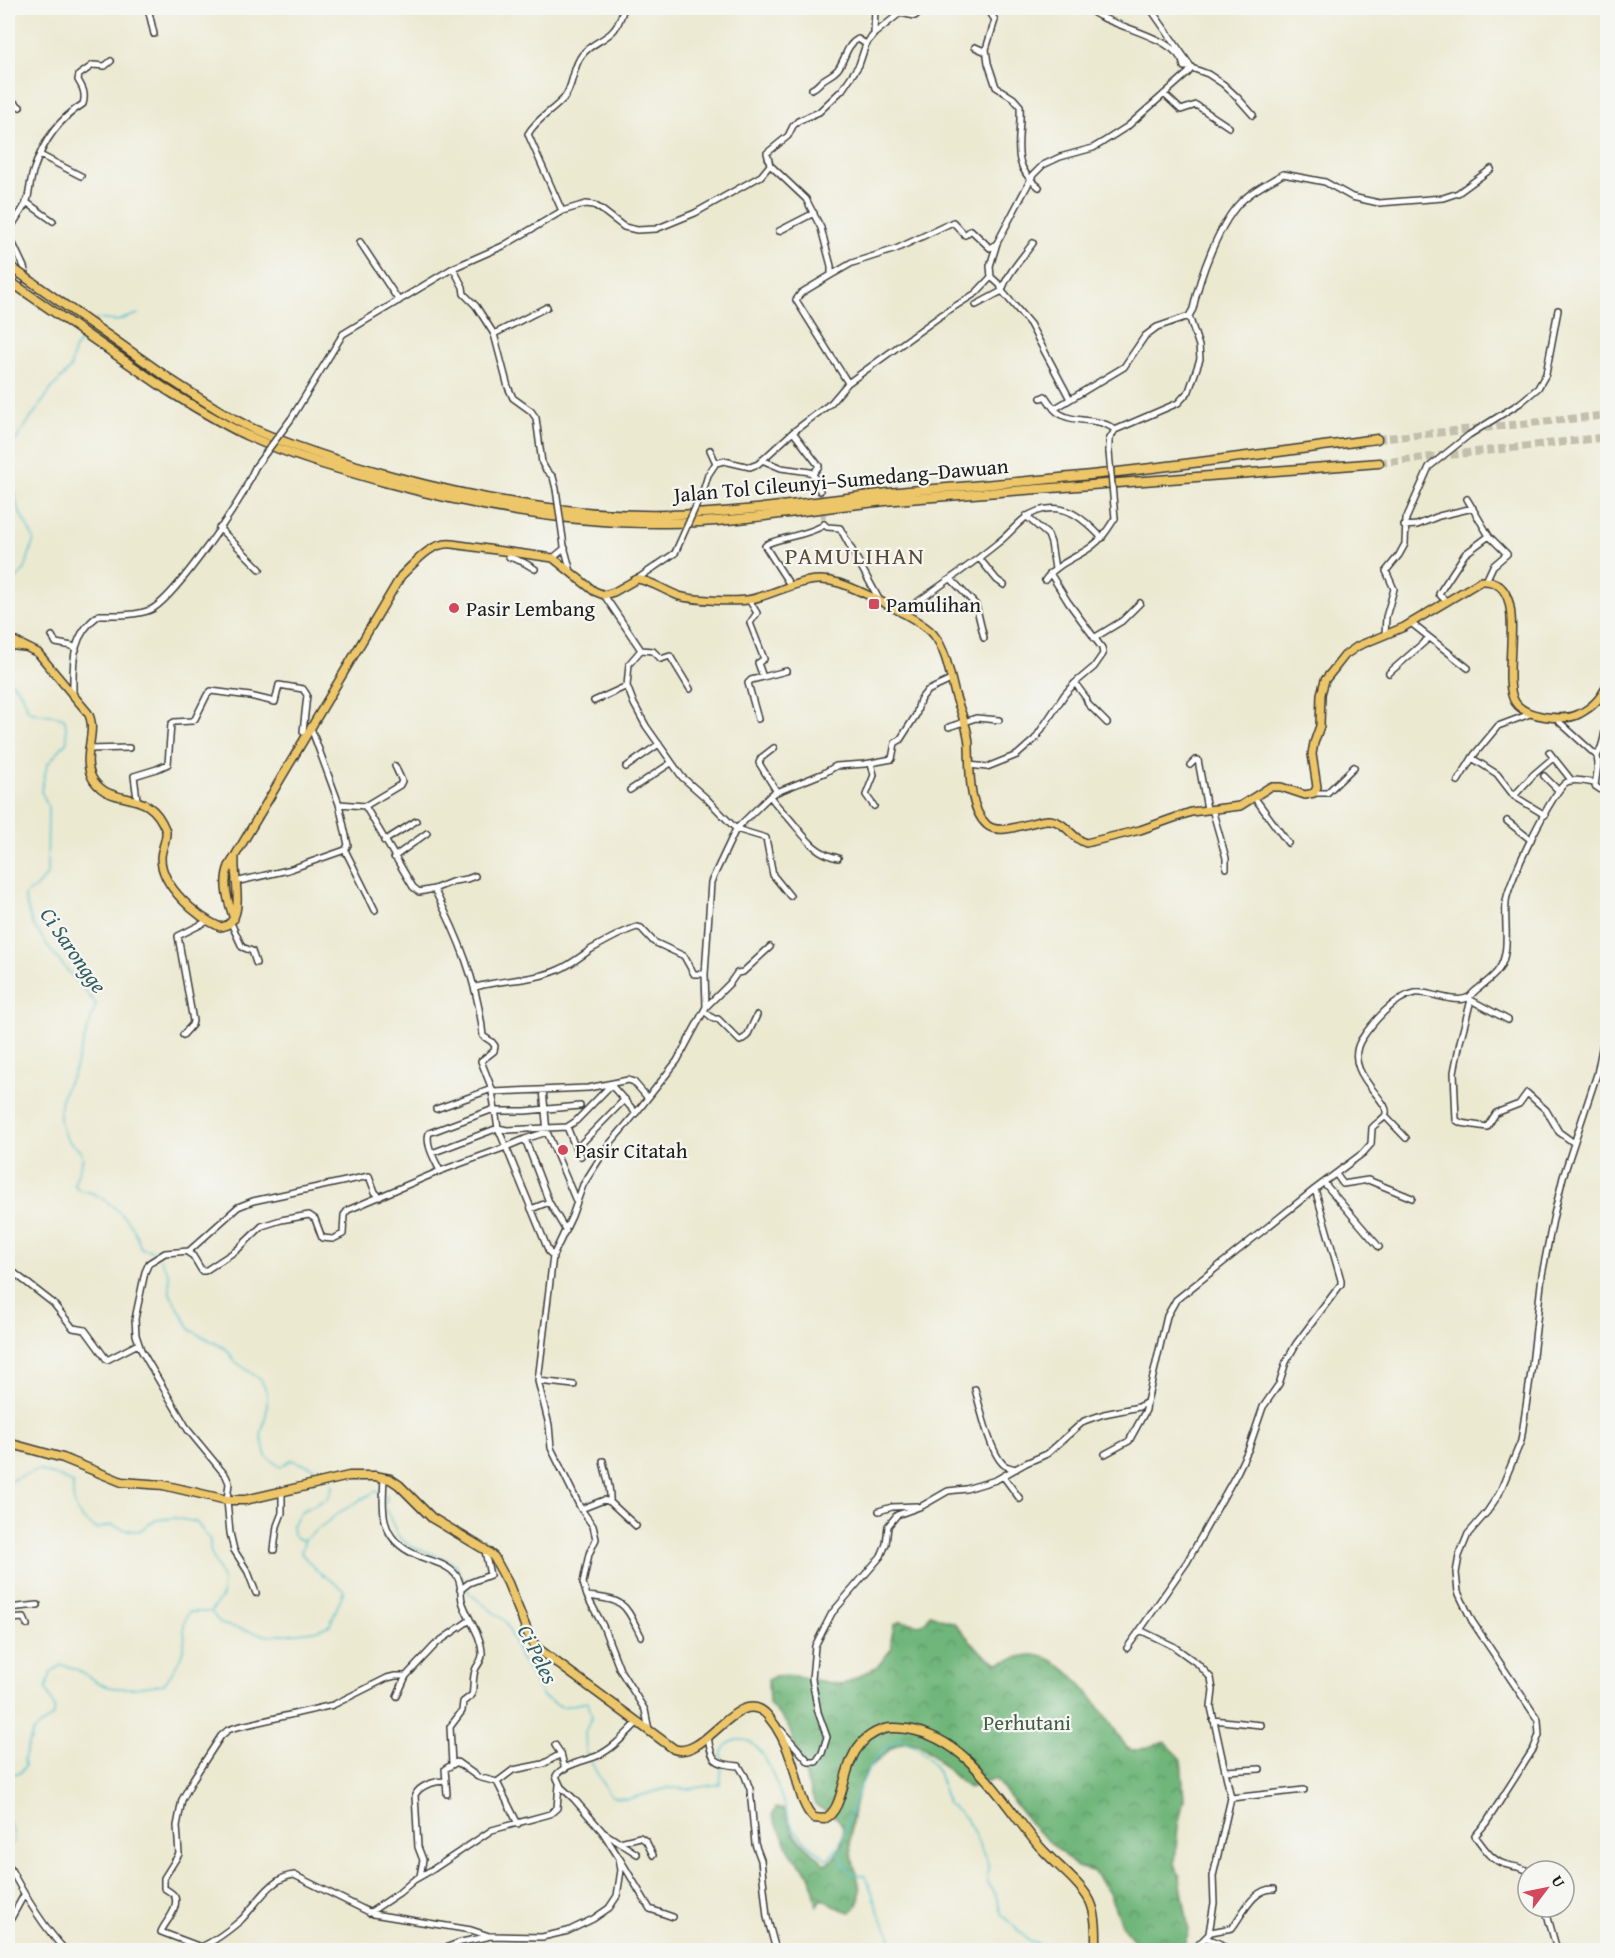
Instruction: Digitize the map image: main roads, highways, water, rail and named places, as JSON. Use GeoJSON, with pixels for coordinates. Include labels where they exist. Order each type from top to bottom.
{"type":"FeatureCollection","features":[{"type":"Feature","properties":{"kind":"highway","name":"Jalan Tol Cileunyi–Sumedang–Dawuan"},"geometry":{"type":"LineString","coordinates":[[8,266],[207,404],[250,427],[300,448],[355,465],[441,489],[506,503],[589,512],[665,515],[747,511],[865,495],[1100,474],[1377,439]]}},
{"type":"Feature","properties":{"kind":"highway","name":"Jalan Tol Cileunyi–Sumedang–Dawuan"},"geometry":{"type":"LineString","coordinates":[[8,280],[167,390],[247,436],[298,457],[438,497],[507,511],[588,520],[666,523],[750,518],[868,502],[1379,463]]}},
{"type":"Feature","properties":{"kind":"highway"},"geometry":{"type":"LineString","coordinates":[[8,1443],[63,1458],[122,1482],[163,1485],[227,1500],[245,1500],[354,1475],[384,1477],[399,1485],[432,1518],[484,1549],[497,1562],[530,1638],[537,1648],[636,1720],[648,1726],[674,1749],[682,1751],[694,1748],[738,1713],[751,1708],[764,1712],[777,1728],[790,1757],[809,1812],[814,1818],[821,1820],[834,1812],[856,1748],[866,1738],[890,1728],[924,1732],[946,1743],[982,1776],[1040,1846],[1087,1896],[1094,1914],[1096,1950]]}},
{"type":"Feature","properties":{"kind":"main road"},"geometry":{"type":"LineString","coordinates":[[233,921],[225,880],[229,866],[399,579],[438,544],[553,558],[597,593],[604,595],[637,579],[686,598],[727,601],[749,600],[790,585],[813,580],[836,582],[924,625],[935,636],[941,646],[964,722],[969,742],[969,765],[977,809],[986,823],[996,829],[1053,821],[1062,825],[1078,840],[1086,843],[1140,830],[1185,814],[1240,806],[1274,787],[1305,795],[1314,793],[1317,787],[1312,754],[1320,726],[1321,694],[1325,680],[1345,655],[1354,648],[1411,624],[1478,582],[1486,581],[1501,588],[1509,602],[1512,624],[1509,673],[1511,693],[1515,703],[1522,711],[1553,716],[1579,714],[1598,699],[1607,685]]}},
{"type":"Feature","properties":{"kind":"main road"},"geometry":{"type":"LineString","coordinates":[[8,638],[38,653],[88,713],[91,720],[88,749],[90,772],[100,788],[112,794],[137,799],[154,809],[165,826],[167,836],[161,862],[168,880],[184,902],[208,921],[220,927],[233,921],[238,910],[235,882],[236,856]]}},
{"type":"Feature","properties":{"kind":"main road"},"geometry":{"type":"LineString","coordinates":[[8,645],[21,648],[26,646]]}},
{"type":"Feature","properties":{"kind":"waterway","name":"Ci Sarongge"},"geometry":{"type":"LineString","coordinates":[[94,323],[97,319],[116,321],[138,314]]}},
{"type":"Feature","properties":{"kind":"waterway","name":"Ci Sarongge"},"geometry":{"type":"LineString","coordinates":[[8,589],[25,569],[34,539],[18,509],[11,480],[8,451],[52,388],[70,369],[74,350],[84,337]]}},
{"type":"Feature","properties":{"kind":"waterway","name":"Ci Sarongge"},"geometry":{"type":"LineString","coordinates":[[8,680],[21,693],[28,710],[65,719],[67,741],[47,765],[41,791],[48,806],[47,875],[24,896],[32,923],[52,952],[96,1004],[60,1107],[63,1132],[68,1141],[81,1151],[83,1158],[74,1184],[79,1190],[101,1198],[120,1213],[131,1225],[141,1248],[153,1251],[157,1255]]}},
{"type":"Feature","properties":{"kind":"waterway","name":"Ci Sarongge"},"geometry":{"type":"LineString","coordinates":[[160,1259],[169,1275],[170,1294],[191,1330],[226,1349],[236,1362],[261,1380],[267,1392],[267,1410],[261,1436],[266,1456],[280,1467],[291,1460],[314,1468],[326,1477]]}},
{"type":"Feature","properties":{"kind":"waterway","name":"Ci Peles"},"geometry":{"type":"LineString","coordinates":[[8,1481],[38,1470],[62,1478],[73,1484],[73,1499],[80,1516],[97,1529],[111,1525],[139,1531],[156,1520],[175,1518],[196,1522],[210,1540],[210,1550],[223,1581],[222,1596],[211,1612],[221,1624],[269,1636],[315,1631],[330,1625],[344,1590],[315,1569],[301,1553],[305,1539],[340,1512],[376,1491],[381,1494]]}},
{"type":"Feature","properties":{"kind":"waterway","name":"Ci Sarongge"},"geometry":{"type":"LineString","coordinates":[[304,1539],[300,1540],[293,1535],[292,1525],[302,1511],[328,1498],[333,1485],[331,1483]]}},
{"type":"Feature","properties":{"kind":"waterway","name":"Ci Peles"},"geometry":{"type":"LineString","coordinates":[[385,1496],[387,1497],[386,1504]]}},
{"type":"Feature","properties":{"kind":"waterway","name":"Ci Peles"},"geometry":{"type":"LineString","coordinates":[[386,1509],[398,1536],[410,1546],[456,1565],[465,1583]]}},
{"type":"Feature","properties":{"kind":"waterway","name":"Ci Peles"},"geometry":{"type":"LineString","coordinates":[[467,1588],[470,1594],[505,1621],[520,1658],[543,1697],[562,1707],[588,1702],[592,1717],[585,1732],[586,1753],[608,1793],[614,1797],[628,1799],[668,1788],[689,1789],[720,1784],[722,1765]]}},
{"type":"Feature","properties":{"kind":"waterway"},"geometry":{"type":"LineString","coordinates":[[8,1774],[20,1773],[25,1766],[24,1759],[33,1732],[53,1716],[55,1709],[46,1689],[51,1672],[61,1665],[67,1666],[103,1685],[117,1688],[164,1684],[181,1656],[185,1639],[184,1622],[189,1612],[209,1612]]}},
{"type":"Feature","properties":{"kind":"waterway","name":"Ci Peles"},"geometry":{"type":"LineString","coordinates":[[722,1760],[722,1751],[728,1744],[742,1740],[753,1744],[763,1755],[771,1770],[794,1829],[825,1858],[828,1858],[840,1844],[859,1789],[880,1754],[900,1739],[919,1749],[938,1772],[948,1804],[964,1817],[971,1827],[988,1864],[987,1883],[996,1896],[1002,1915],[1027,1939],[1051,1950]]}},
{"type":"Feature","properties":{"kind":"waterway"},"geometry":{"type":"LineString","coordinates":[[8,1820],[14,1834],[14,1842],[8,1846]]}},
{"type":"Feature","properties":{"kind":"waterway"},"geometry":{"type":"LineString","coordinates":[[838,1850],[842,1861],[851,1872],[866,1876],[880,1916],[891,1936],[887,1950]]}},
{"type":"Feature","properties":{"kind":"tunnel"},"geometry":{"type":"LineString","coordinates":[[1377,439],[1608,415]]}},
{"type":"Feature","properties":{"kind":"tunnel"},"geometry":{"type":"LineString","coordinates":[[1379,463],[1608,437]]}},
{"type":"Feature","properties":{"kind":"tunnel"},"geometry":{"type":"LineString","coordinates":[[820,491],[824,522]]}},
{"type":"Feature","properties":{"kind":"place","name":"Pamulihan"},"geometry":{"type":"Point","coordinates":[874,604]}},
{"type":"Feature","properties":{"kind":"place","name":"Pasir Lembang"},"geometry":{"type":"Point","coordinates":[454,608]}},
{"type":"Feature","properties":{"kind":"place","name":"Pasir Citatah"},"geometry":{"type":"Point","coordinates":[563,1150]}},
{"type":"Feature","properties":{"kind":"district","name":"PAMULIHAN"},"geometry":{"type":"Point","coordinates":[855,555]}},
{"type":"Feature","properties":{"kind":"park label","name":"Perhutani"},"geometry":{"type":"Point","coordinates":[1027,1722]}}]}
